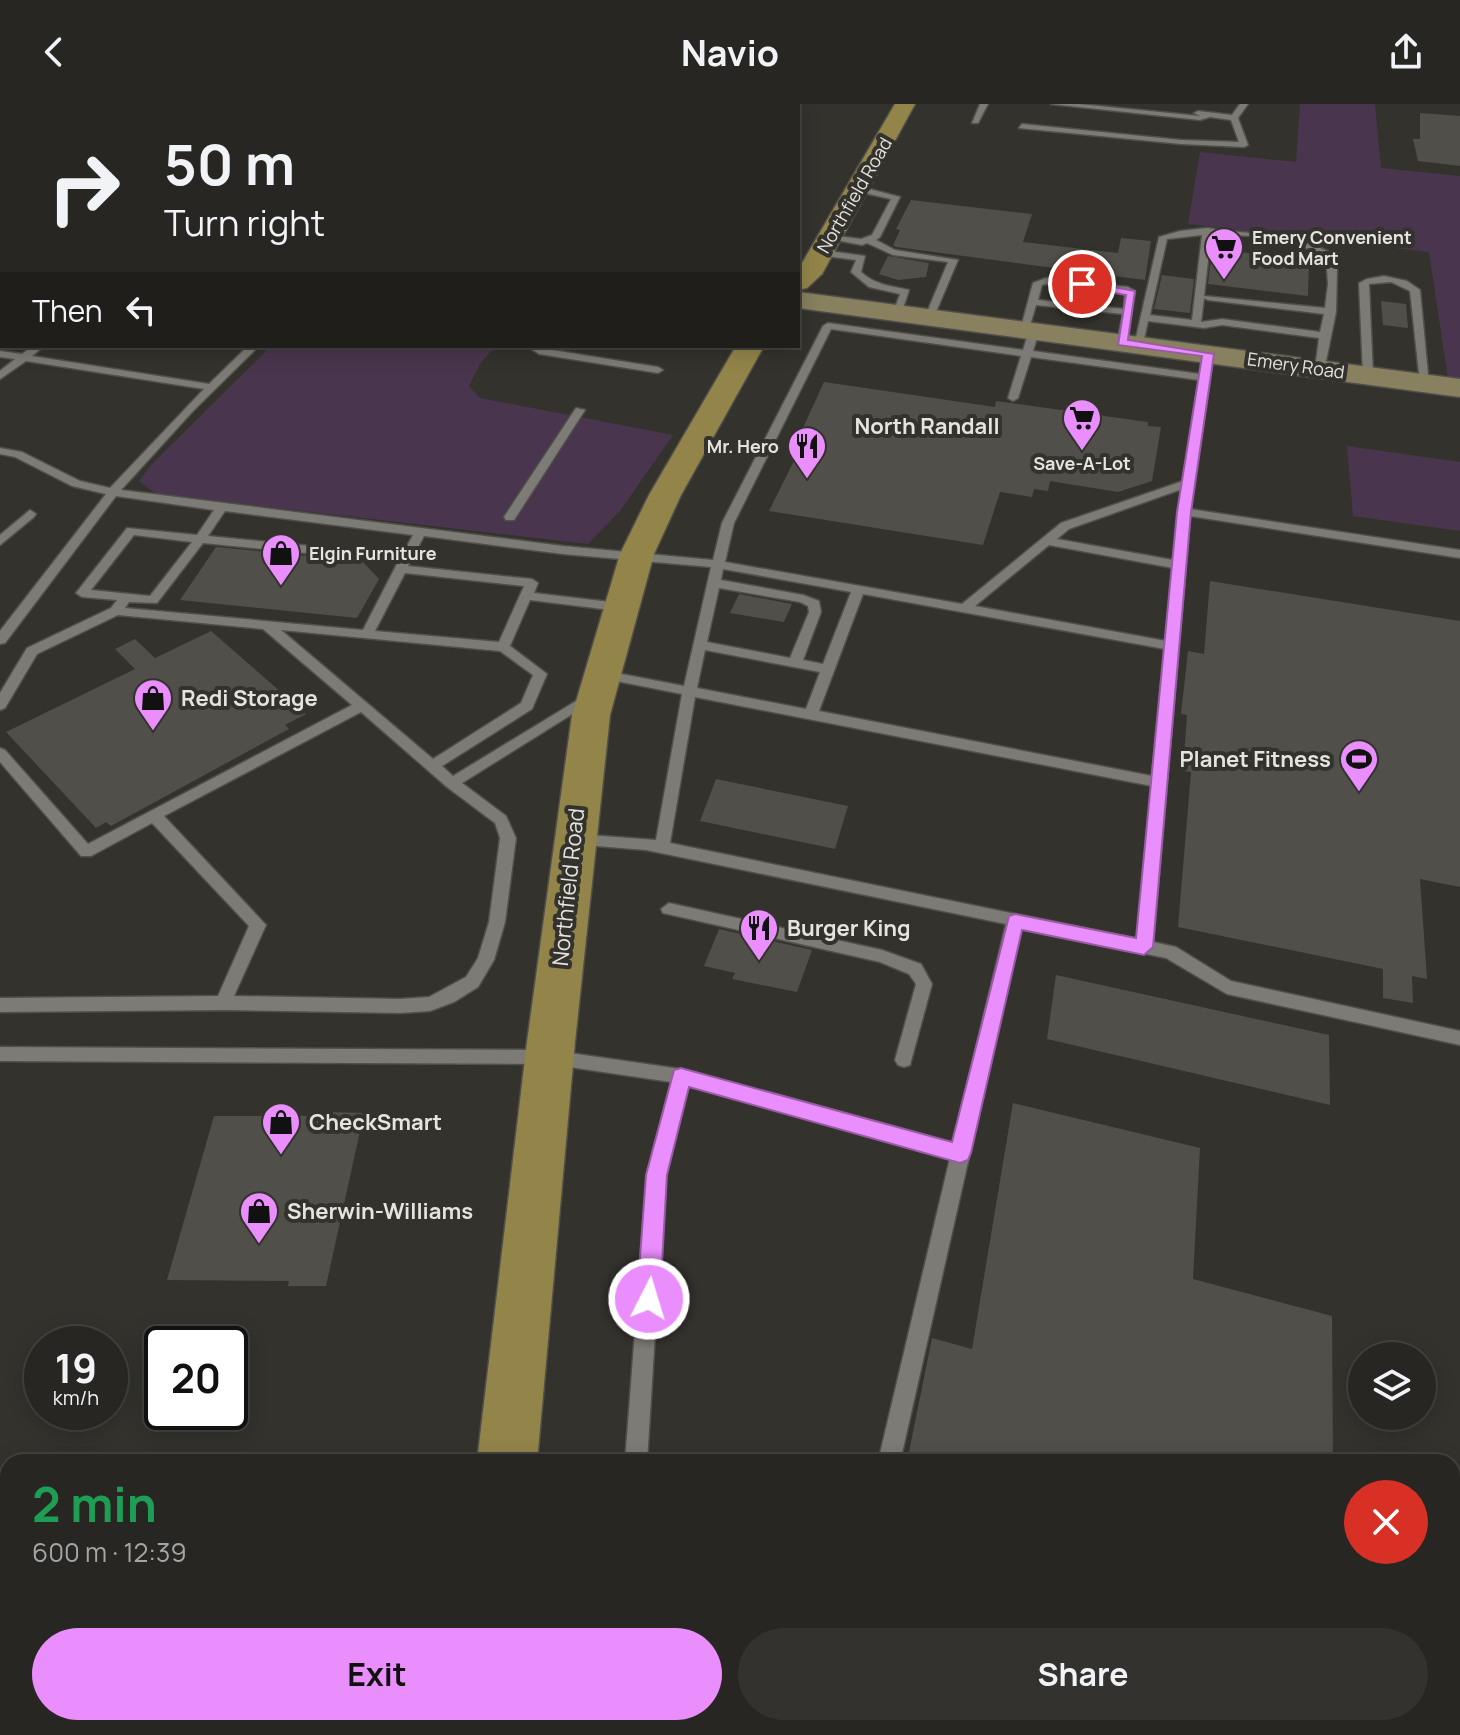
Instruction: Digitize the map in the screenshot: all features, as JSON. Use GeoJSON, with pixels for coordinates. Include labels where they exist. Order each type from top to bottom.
{"type":"FeatureCollection","features":[{"type":"Feature","properties":{"kind":"main road","name":"Northfield Road"},"geometry":{"type":"LineString","coordinates":[[800,281],[809,274],[905,104]]}},
{"type":"Feature","properties":{"kind":"main road"},"geometry":{"type":"LineString","coordinates":[[829,183],[859,188]]}},
{"type":"Feature","properties":{"kind":"main road","name":"Emery Road"},"geometry":{"type":"LineString","coordinates":[[800,300],[930,317],[1029,338],[1135,335],[1320,369],[1460,388]]}},
{"type":"Feature","properties":{"kind":"main road","name":"Northfield Road"},"geometry":{"type":"LineString","coordinates":[[508,1454],[574,840],[598,684],[637,554],[665,495],[749,348]]}},
{"type":"Feature","properties":{"kind":"lane"},"geometry":{"type":"LineString","coordinates":[[975,121],[984,104]]}},
{"type":"Feature","properties":{"kind":"lane"},"geometry":{"type":"LineString","coordinates":[[1055,104],[1200,118],[1207,116]]}},
{"type":"Feature","properties":{"kind":"lane"},"geometry":{"type":"LineString","coordinates":[[1116,104],[1234,118]]}},
{"type":"Feature","properties":{"kind":"lane"},"geometry":{"type":"LineString","coordinates":[[1234,118],[1244,104]]}},
{"type":"Feature","properties":{"kind":"lane"},"geometry":{"type":"LineString","coordinates":[[1022,126],[1244,145],[1234,118]]}},
{"type":"Feature","properties":{"kind":"lane"},"geometry":{"type":"LineString","coordinates":[[825,246],[876,237],[896,197],[859,188]]}},
{"type":"Feature","properties":{"kind":"lane"},"geometry":{"type":"LineString","coordinates":[[1144,947],[1202,345],[1207,231]]}},
{"type":"Feature","properties":{"kind":"lane"},"geometry":{"type":"LineString","coordinates":[[1135,335],[1163,237],[1207,231],[1303,242],[1330,256],[1333,266],[1331,312],[1320,369]]}},
{"type":"Feature","properties":{"kind":"lane"},"geometry":{"type":"LineString","coordinates":[[868,240],[893,252],[953,260],[930,317]]}},
{"type":"Feature","properties":{"kind":"lane"},"geometry":{"type":"LineString","coordinates":[[825,246],[862,258],[856,272],[858,277],[874,285],[906,292],[898,313]]}},
{"type":"Feature","properties":{"kind":"lane"},"geometry":{"type":"LineString","coordinates":[[1368,375],[1364,283],[1385,279],[1402,281],[1415,290],[1425,383]]}},
{"type":"Feature","properties":{"kind":"lane"},"geometry":{"type":"LineString","coordinates":[[1013,398],[1029,338],[1032,302],[1038,283],[1059,282],[1128,290],[1132,293],[1128,312],[1135,335]]}},
{"type":"Feature","properties":{"kind":"lane"},"geometry":{"type":"LineString","coordinates":[[1208,297],[1331,312]]}},
{"type":"Feature","properties":{"kind":"lane"},"geometry":{"type":"LineString","coordinates":[[1032,302],[1128,312]]}},
{"type":"Feature","properties":{"kind":"lane"},"geometry":{"type":"LineString","coordinates":[[1202,345],[1222,322],[1324,336]]}},
{"type":"Feature","properties":{"kind":"lane"},"geometry":{"type":"LineString","coordinates":[[662,847],[689,693],[728,523],[828,326],[1202,345]]}},
{"type":"Feature","properties":{"kind":"lane"},"geometry":{"type":"LineString","coordinates":[[0,376],[36,348]]}},
{"type":"Feature","properties":{"kind":"lane"},"geometry":{"type":"LineString","coordinates":[[0,640],[113,492],[252,348]]}},
{"type":"Feature","properties":{"kind":"lane"},"geometry":{"type":"LineString","coordinates":[[535,348],[658,370]]}},
{"type":"Feature","properties":{"kind":"lane"},"geometry":{"type":"LineString","coordinates":[[0,354],[211,387]]}},
{"type":"Feature","properties":{"kind":"lane"},"geometry":{"type":"LineString","coordinates":[[510,517],[580,410]]}},
{"type":"Feature","properties":{"kind":"lane"},"geometry":{"type":"LineString","coordinates":[[0,451],[18,454],[76,484],[113,492],[563,550],[637,554],[718,564],[1172,646]]}},
{"type":"Feature","properties":{"kind":"lane"},"geometry":{"type":"LineString","coordinates":[[965,608],[1065,526],[1189,483]]}},
{"type":"Feature","properties":{"kind":"lane"},"geometry":{"type":"LineString","coordinates":[[221,508],[200,539],[153,600],[82,593],[131,531],[200,539],[403,564],[532,583],[503,647]]}},
{"type":"Feature","properties":{"kind":"lane"},"geometry":{"type":"LineString","coordinates":[[1184,512],[1460,554]]}},
{"type":"Feature","properties":{"kind":"lane"},"geometry":{"type":"LineString","coordinates":[[0,541],[30,514]]}},
{"type":"Feature","properties":{"kind":"lane"},"geometry":{"type":"LineString","coordinates":[[367,634],[420,532]]}},
{"type":"Feature","properties":{"kind":"lane"},"geometry":{"type":"LineString","coordinates":[[1048,541],[1179,565]]}},
{"type":"Feature","properties":{"kind":"lane"},"geometry":{"type":"LineString","coordinates":[[714,583],[803,599],[814,604],[815,612],[795,663]]}},
{"type":"Feature","properties":{"kind":"lane"},"geometry":{"type":"LineString","coordinates":[[810,716],[858,590]]}},
{"type":"Feature","properties":{"kind":"lane"},"geometry":{"type":"LineString","coordinates":[[526,596],[619,607]]}},
{"type":"Feature","properties":{"kind":"lane"},"geometry":{"type":"LineString","coordinates":[[0,705],[32,651],[116,611],[126,597]]}},
{"type":"Feature","properties":{"kind":"lane"},"geometry":{"type":"LineString","coordinates":[[116,611],[503,647],[540,674],[527,706],[432,766]]}},
{"type":"Feature","properties":{"kind":"lane"},"geometry":{"type":"LineString","coordinates":[[0,1005],[223,1003],[400,1006],[430,1004],[472,982],[486,960],[497,922],[508,838],[501,820],[452,783],[267,625]]}},
{"type":"Feature","properties":{"kind":"lane"},"geometry":{"type":"LineString","coordinates":[[700,645],[827,669]]}},
{"type":"Feature","properties":{"kind":"lane"},"geometry":{"type":"LineString","coordinates":[[452,783],[598,684],[689,693],[1159,782]]}},
{"type":"Feature","properties":{"kind":"lane"},"geometry":{"type":"LineString","coordinates":[[0,753],[86,852],[362,706]]}},
{"type":"Feature","properties":{"kind":"lane"},"geometry":{"type":"LineString","coordinates":[[154,815],[258,925],[223,1003]]}},
{"type":"Feature","properties":{"kind":"lane"},"geometry":{"type":"LineString","coordinates":[[574,840],[662,847],[1170,952],[1227,987],[1460,1038]]}},
{"type":"Feature","properties":{"kind":"lane"},"geometry":{"type":"LineString","coordinates":[[669,909],[882,956],[915,969],[924,984],[904,1060]]}},
{"type":"Feature","properties":{"kind":"lane"},"geometry":{"type":"LineString","coordinates":[[891,1454],[1015,921]]}},
{"type":"Feature","properties":{"kind":"lane"},"geometry":{"type":"LineString","coordinates":[[0,1054],[549,1057],[681,1076],[960,1153]]}},
{"type":"Feature","properties":{"kind":"lane"},"geometry":{"type":"LineString","coordinates":[[637,1454],[656,1175],[681,1076]]}},
{"type":"Feature","properties":{"kind":"shaded area"},"geometry":{"type":"Polygon","coordinates":[[[1300,104],[1375,104],[1381,168],[1460,176],[1460,388],[1449,386],[1429,252],[1188,224],[1200,152],[1296,162],[1300,104]]]}},
{"type":"Feature","properties":{"kind":"shaded area"},"geometry":{"type":"Polygon","coordinates":[[[269,348],[494,348],[480,364],[469,386],[480,398],[673,435],[620,511],[588,544],[156,494],[139,481],[151,465],[269,348]]]}},
{"type":"Feature","properties":{"kind":"shaded area"},"geometry":{"type":"Polygon","coordinates":[[[1347,446],[1460,462],[1460,531],[1353,516],[1347,446]]]}},
{"type":"Feature","properties":{"kind":"building"},"geometry":{"type":"Polygon","coordinates":[[[1420,113],[1460,116],[1460,166],[1418,161],[1413,139],[1420,139],[1420,113]]]}},
{"type":"Feature","properties":{"kind":"building"},"geometry":{"type":"Polygon","coordinates":[[[911,200],[1032,214],[1023,242],[1118,253],[1121,238],[1151,241],[1145,280],[896,247],[893,245],[900,230],[896,229],[911,200]]]}},
{"type":"Feature","properties":{"kind":"building"},"geometry":{"type":"Polygon","coordinates":[[[1212,249],[1309,260],[1308,296],[1208,284],[1212,249]]]}},
{"type":"Feature","properties":{"kind":"building"},"geometry":{"type":"Polygon","coordinates":[[[888,256],[929,263],[926,277],[898,280],[879,274],[888,256]]]}},
{"type":"Feature","properties":{"kind":"building"},"geometry":{"type":"Polygon","coordinates":[[[1162,275],[1194,279],[1190,313],[1154,309],[1162,275]]]}},
{"type":"Feature","properties":{"kind":"building"},"geometry":{"type":"Polygon","coordinates":[[[1381,301],[1406,304],[1408,328],[1383,325],[1381,301]]]}},
{"type":"Feature","properties":{"kind":"building"},"geometry":{"type":"Polygon","coordinates":[[[824,382],[995,407],[996,401],[1148,422],[1148,426],[1161,427],[1152,481],[1118,492],[1050,481],[1048,491],[1034,489],[1032,497],[1000,492],[983,545],[769,511],[797,455],[791,454],[824,382]]]}},
{"type":"Feature","properties":{"kind":"building"},"geometry":{"type":"Polygon","coordinates":[[[216,547],[362,561],[379,579],[357,618],[180,600],[216,547]]]}},
{"type":"Feature","properties":{"kind":"building"},"geometry":{"type":"Polygon","coordinates":[[[1210,581],[1460,621],[1460,887],[1420,879],[1427,979],[1412,976],[1413,1003],[1383,998],[1383,969],[1178,927],[1191,772],[1183,771],[1187,715],[1181,714],[1188,651],[1204,654],[1210,581]]]}},
{"type":"Feature","properties":{"kind":"building"},"geometry":{"type":"Polygon","coordinates":[[[739,594],[792,604],[784,622],[730,613],[739,594]]]}},
{"type":"Feature","properties":{"kind":"building"},"geometry":{"type":"Polygon","coordinates":[[[211,631],[306,714],[285,725],[289,729],[111,826],[106,822],[96,828],[6,732],[135,669],[115,649],[135,639],[155,658],[211,631]]]}},
{"type":"Feature","properties":{"kind":"building"},"geometry":{"type":"Polygon","coordinates":[[[716,779],[848,806],[835,849],[700,821],[716,779]]]}},
{"type":"Feature","properties":{"kind":"building"},"geometry":{"type":"Polygon","coordinates":[[[719,929],[812,950],[797,992],[732,979],[735,973],[704,966],[719,929]]]}},
{"type":"Feature","properties":{"kind":"building"},"geometry":{"type":"Polygon","coordinates":[[[1056,975],[1329,1035],[1330,1105],[1047,1039],[1056,975]]]}},
{"type":"Feature","properties":{"kind":"building"},"geometry":{"type":"Polygon","coordinates":[[[1013,1103],[1200,1148],[1193,1279],[1332,1316],[1333,1454],[909,1454],[932,1338],[972,1349],[1013,1103]]]}},
{"type":"Feature","properties":{"kind":"building"},"geometry":{"type":"Polygon","coordinates":[[[329,1112],[364,1113],[326,1286],[288,1286],[289,1281],[167,1280],[214,1116],[328,1116],[329,1112]]]}},
{"type":"Feature","properties":{"kind":"place","name":"Emery Convenient Food Mart"},"geometry":{"type":"Point","coordinates":[1224,281]}},
{"type":"Feature","properties":{"kind":"place","name":"Save-A-Lot"},"geometry":{"type":"Point","coordinates":[1082,452]}},
{"type":"Feature","properties":{"kind":"place","name":"Mr. Hero"},"geometry":{"type":"Point","coordinates":[807,480]}},
{"type":"Feature","properties":{"kind":"place","name":"Elgin Furniture"},"geometry":{"type":"Point","coordinates":[281,587]}},
{"type":"Feature","properties":{"kind":"place","name":"Redi Storage"},"geometry":{"type":"Point","coordinates":[153,732]}},
{"type":"Feature","properties":{"kind":"place","name":"Planet Fitness"},"geometry":{"type":"Point","coordinates":[1359,793]}},
{"type":"Feature","properties":{"kind":"place","name":"Burger King"},"geometry":{"type":"Point","coordinates":[759,962]}},
{"type":"Feature","properties":{"kind":"place","name":"CheckSmart"},"geometry":{"type":"Point","coordinates":[281,1156]}},
{"type":"Feature","properties":{"kind":"place","name":"Sherwin-Williams"},"geometry":{"type":"Point","coordinates":[259,1245]}},
{"type":"Feature","properties":{"kind":"district","name":"North Randall"},"geometry":{"type":"Point","coordinates":[927,426]}},
{"type":"Feature","properties":{"kind":"route"},"geometry":{"type":"LineString","coordinates":[[649,1299],[656,1175],[681,1076],[960,1153],[1015,921],[1144,947],[1184,512],[1208,354],[1122,342],[1132,293],[1082,284]]}}]}
